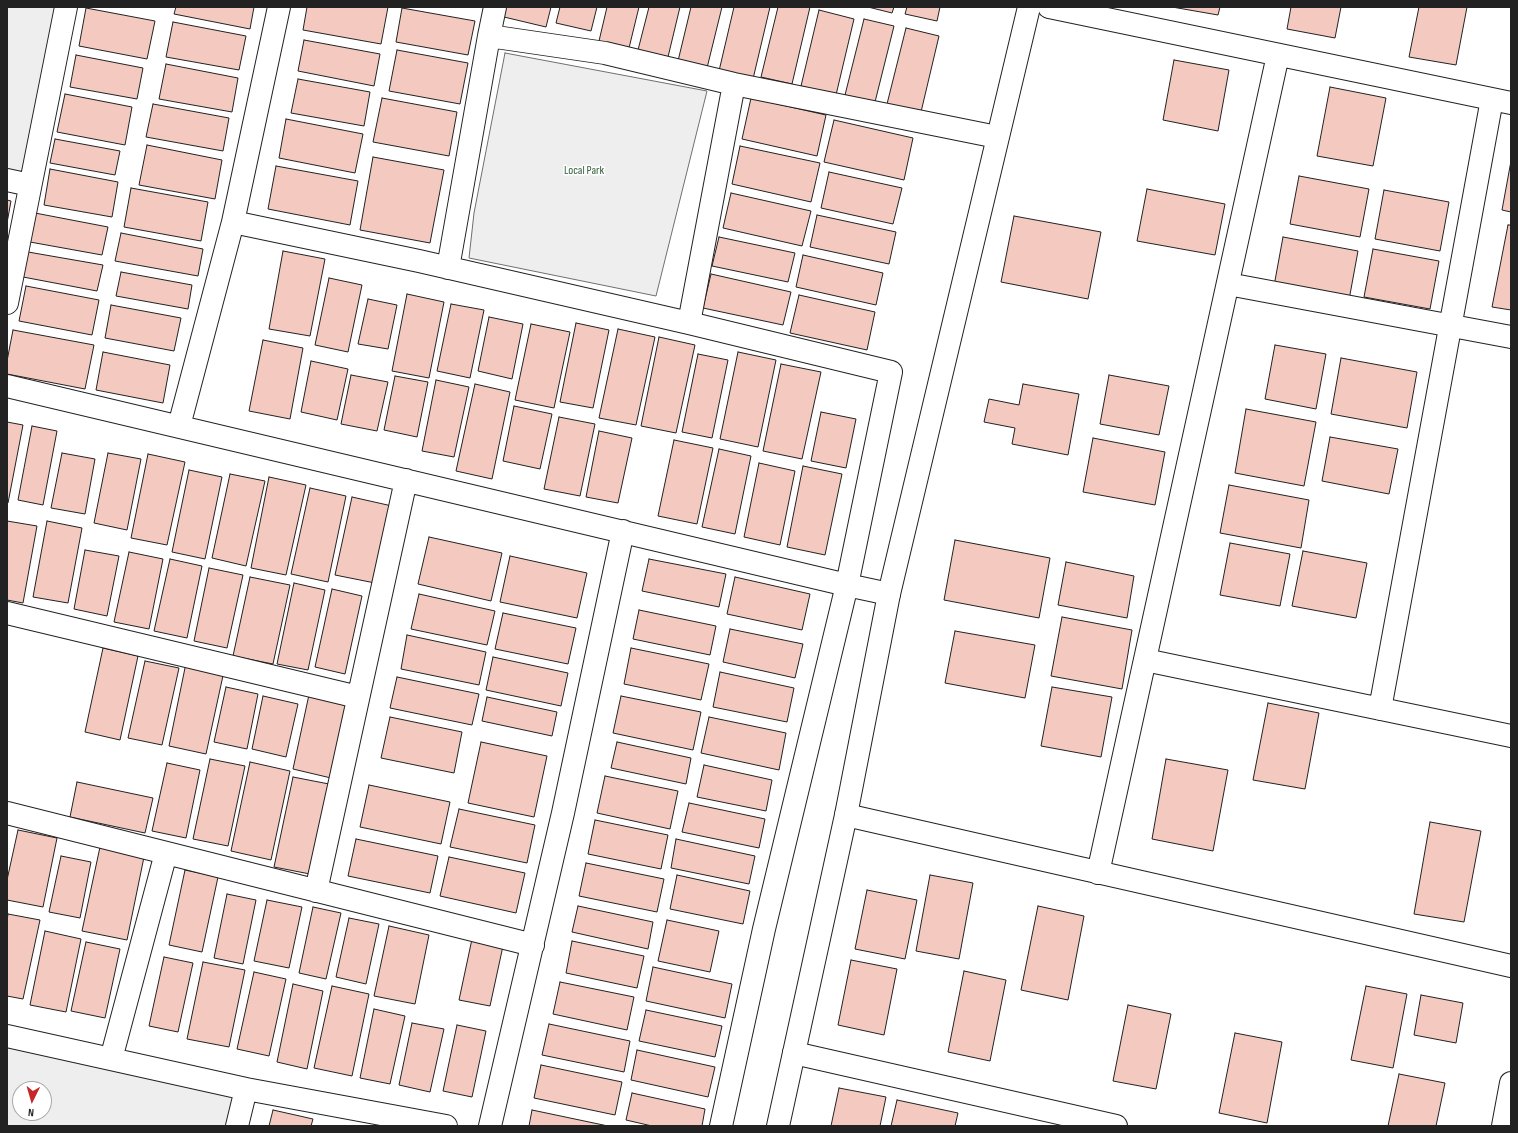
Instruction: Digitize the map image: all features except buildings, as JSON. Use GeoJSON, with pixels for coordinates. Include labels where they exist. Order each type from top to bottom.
{"type":"FeatureCollection","features":[{"type":"Feature","properties":{"kind":"street"},"geometry":{"type":"LineString","coordinates":[[7,303],[66,7]]}},
{"type":"Feature","properties":{"kind":"street"},"geometry":{"type":"LineString","coordinates":[[179,426],[233,222],[279,7]]}},
{"type":"Feature","properties":{"kind":"street"},"geometry":{"type":"LineString","coordinates":[[448,268],[495,7]]}},
{"type":"Feature","properties":{"kind":"street"},"geometry":{"type":"LineString","coordinates":[[778,1126],[846,815],[889,594],[1029,7]]}},
{"type":"Feature","properties":{"kind":"street"},"geometry":{"type":"LineString","coordinates":[[1049,7],[1501,101],[1450,326],[1380,709]]}},
{"type":"Feature","properties":{"kind":"street"},"geometry":{"type":"LineString","coordinates":[[489,36],[605,54],[734,84],[997,137]]}},
{"type":"Feature","properties":{"kind":"street"},"geometry":{"type":"LineString","coordinates":[[1098,873],[1278,55]]}},
{"type":"Feature","properties":{"kind":"street"},"geometry":{"type":"LineString","coordinates":[[688,323],[734,84]]}},
{"type":"Feature","properties":{"kind":"street"},"geometry":{"type":"LineString","coordinates":[[7,180],[30,185]]}},
{"type":"Feature","properties":{"kind":"street"},"geometry":{"type":"LineString","coordinates":[[233,222],[448,268],[688,323],[891,372],[847,585],[764,929],[721,1126]]}},
{"type":"Feature","properties":{"kind":"street"},"geometry":{"type":"LineString","coordinates":[[1228,284],[1511,337]]}},
{"type":"Feature","properties":{"kind":"street"},"geometry":{"type":"LineString","coordinates":[[7,386],[889,594]]}},
{"type":"Feature","properties":{"kind":"street"},"geometry":{"type":"LineString","coordinates":[[316,891],[406,480]]}},
{"type":"Feature","properties":{"kind":"street"},"geometry":{"type":"LineString","coordinates":[[490,1126],[564,813],[623,531]]}},
{"type":"Feature","properties":{"kind":"street"},"geometry":{"type":"LineString","coordinates":[[7,613],[358,697]]}},
{"type":"Feature","properties":{"kind":"street"},"geometry":{"type":"LineString","coordinates":[[1145,660],[1511,736]]}},
{"type":"Feature","properties":{"kind":"street"},"geometry":{"type":"LineString","coordinates":[[7,813],[533,945]]}},
{"type":"Feature","properties":{"kind":"street"},"geometry":{"type":"LineString","coordinates":[[846,815],[1511,966]]}},
{"type":"Feature","properties":{"kind":"street"},"geometry":{"type":"LineString","coordinates":[[111,1059],[166,853]]}},
{"type":"Feature","properties":{"kind":"street"},"geometry":{"type":"LineString","coordinates":[[7,1036],[246,1089],[446,1126]]}},
{"type":"Feature","properties":{"kind":"street"},"geometry":{"type":"LineString","coordinates":[[794,1053],[1049,1118],[1116,1126]]}},
{"type":"Feature","properties":{"kind":"street"},"geometry":{"type":"LineString","coordinates":[[1502,1126],[1511,1082]]}},
{"type":"Feature","properties":{"kind":"street"},"geometry":{"type":"LineString","coordinates":[[238,1126],[246,1089]]}},
{"type":"Feature","properties":{"kind":"green space"},"geometry":{"type":"Polygon","coordinates":[[[7,7],[66,7],[30,185],[7,180],[7,7]]]}},
{"type":"Feature","properties":{"kind":"green space","name":"Local Park"},"geometry":{"type":"Polygon","coordinates":[[[505,53],[707,91],[656,296],[469,258],[474,213],[505,53]]]}},
{"type":"Feature","properties":{"kind":"green space"},"geometry":{"type":"Polygon","coordinates":[[[7,1036],[245,1089],[237,1126],[7,1126],[7,1036]]]}}]}
